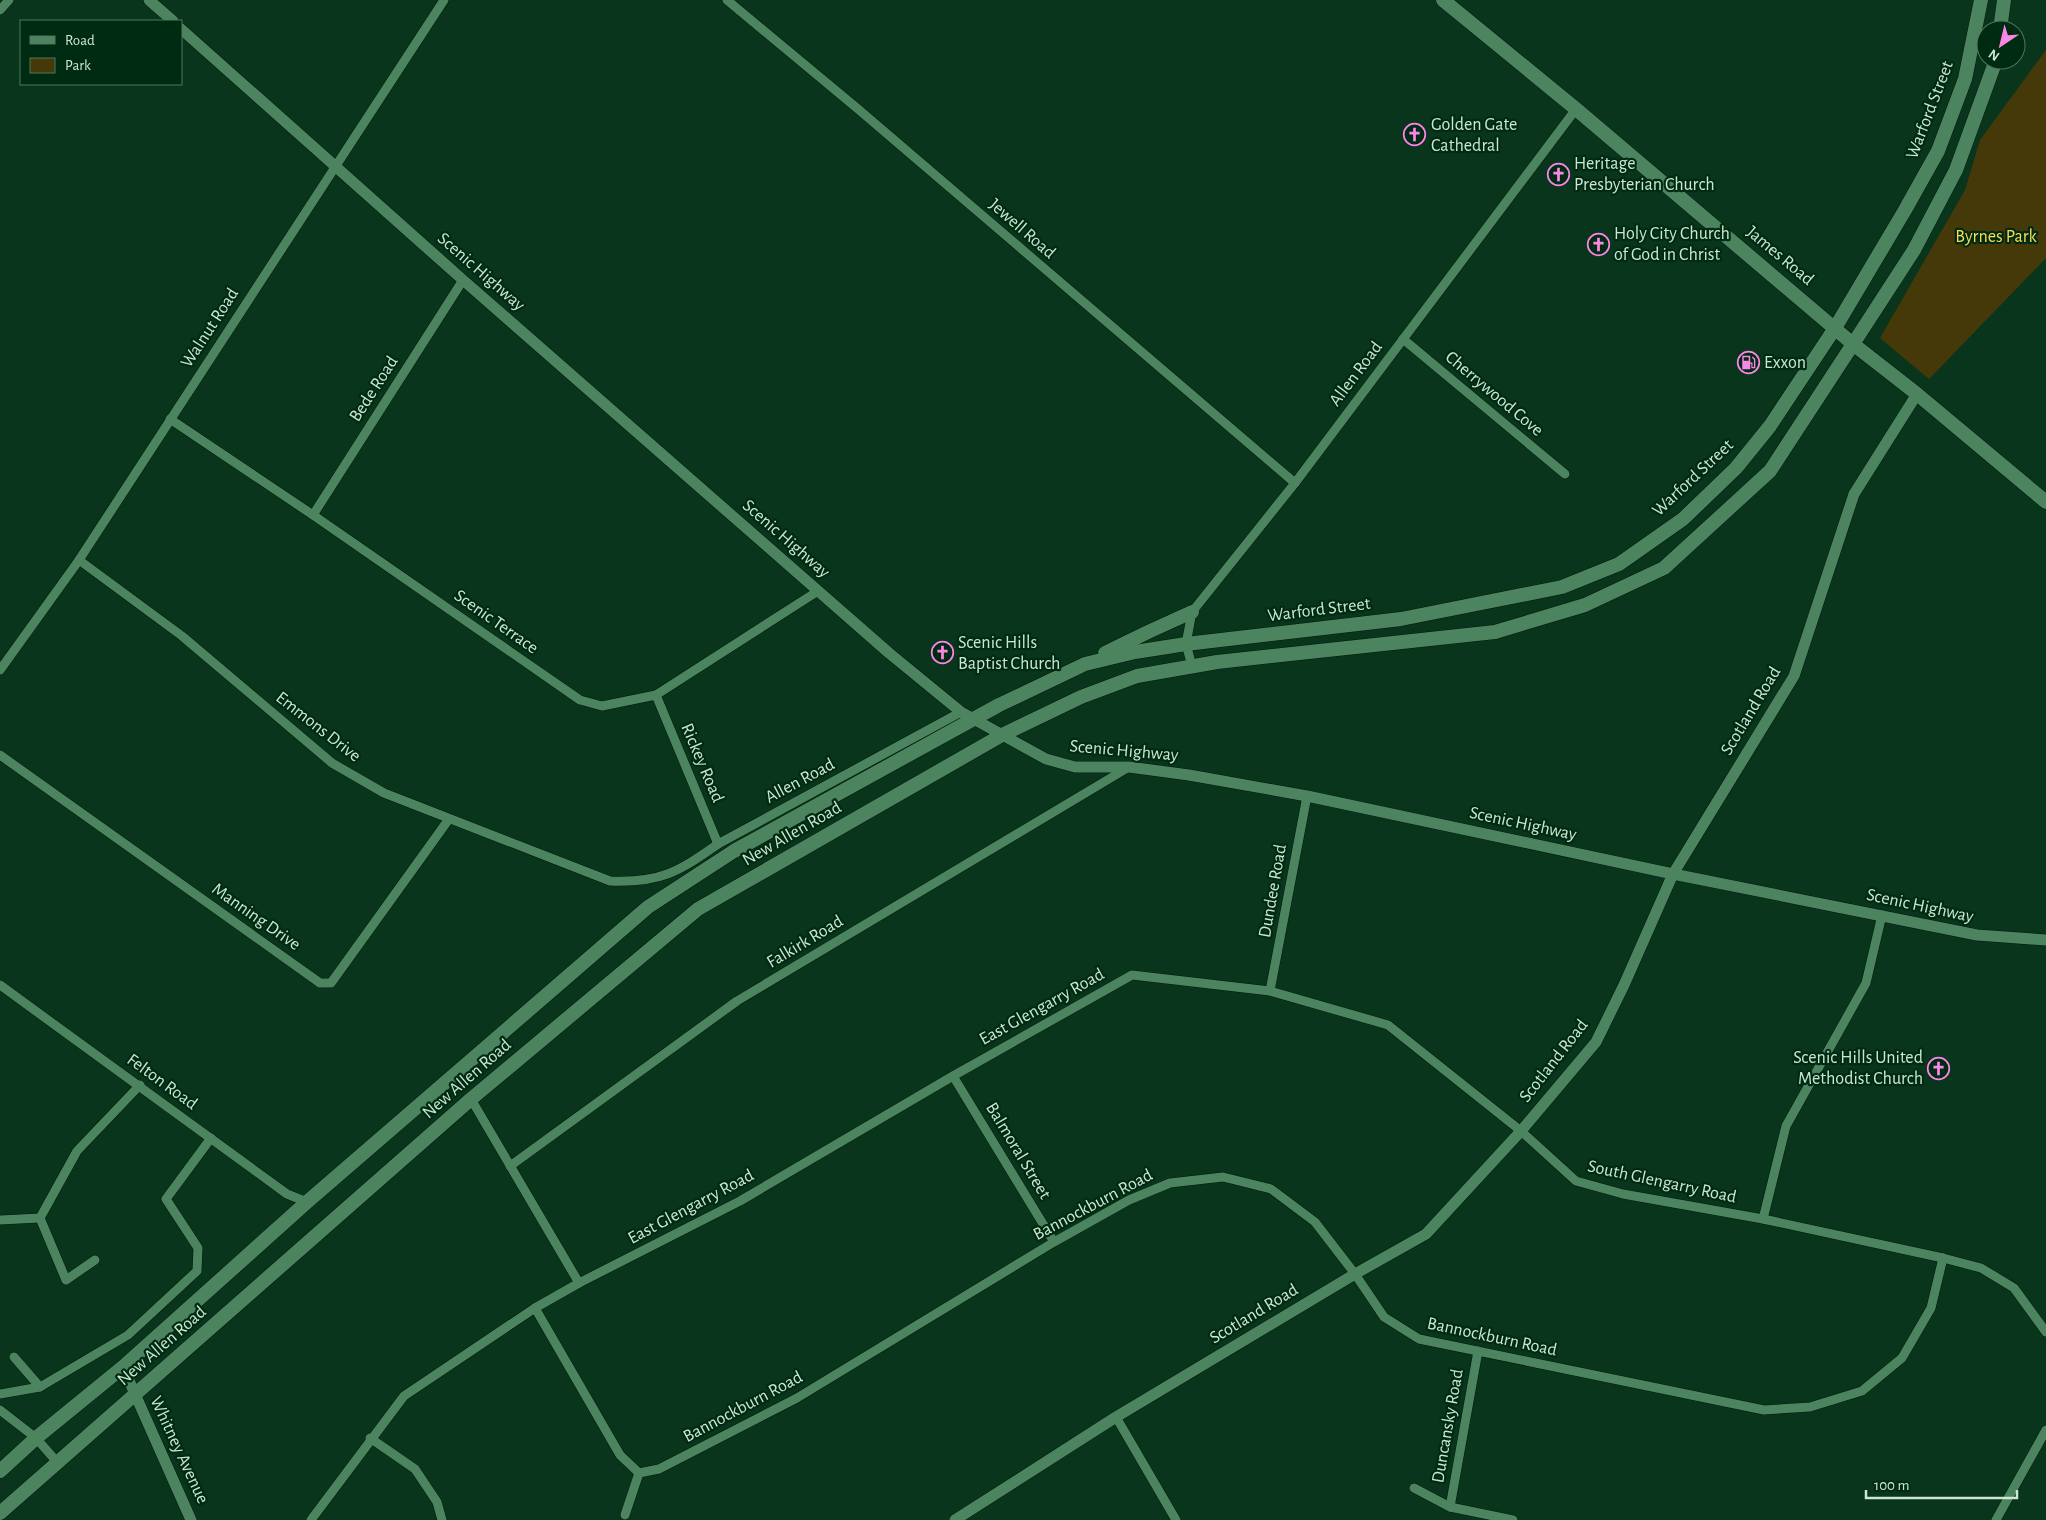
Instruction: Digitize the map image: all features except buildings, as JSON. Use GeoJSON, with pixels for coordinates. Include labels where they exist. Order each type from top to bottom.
{"type":"FeatureCollection","features":[{"type":"Feature","properties":{"kind":"main road","name":"James Road"},"geometry":{"type":"LineString","coordinates":[[1444,0],[1576,109],[1853,344],[1917,394],[2046,502]]}},
{"type":"Feature","properties":{"kind":"main road","name":"Warford Street"},"geometry":{"type":"LineString","coordinates":[[975,719],[999,705],[1085,664],[1135,652],[1186,644],[1401,619],[1562,588],[1619,564],[1683,519],[1736,468],[1770,426],[1835,328],[1938,152],[1965,79],[1981,0]]}},
{"type":"Feature","properties":{"kind":"main road"},"geometry":{"type":"LineString","coordinates":[[2001,20],[2004,0]]}},
{"type":"Feature","properties":{"kind":"main road"},"geometry":{"type":"LineString","coordinates":[[1002,735],[1081,697],[1128,680],[1192,666],[1496,632],[1585,605],[1664,568],[1770,470],[1914,250],[1956,170],[1992,70]]}},
{"type":"Feature","properties":{"kind":"main road"},"geometry":{"type":"LineString","coordinates":[[1085,664],[1192,612]]}},
{"type":"Feature","properties":{"kind":"main road","name":"New Allen Road"},"geometry":{"type":"LineString","coordinates":[[0,1471],[36,1438],[123,1367],[307,1202],[648,907],[734,851],[975,719]]}},
{"type":"Feature","properties":{"kind":"main road","name":"New Allen Road"},"geometry":{"type":"LineString","coordinates":[[0,1513],[471,1099],[698,909],[1002,735]]}},
{"type":"Feature","properties":{"kind":"street"},"geometry":{"type":"LineString","coordinates":[[0,10],[9,0]]}},
{"type":"Feature","properties":{"kind":"street"},"geometry":{"type":"LineString","coordinates":[[149,0],[172,20]]}},
{"type":"Feature","properties":{"kind":"street","name":"Walnut Road"},"geometry":{"type":"LineString","coordinates":[[0,670],[79,560],[444,0]]}},
{"type":"Feature","properties":{"kind":"street","name":"Jewell Road"},"geometry":{"type":"LineString","coordinates":[[727,0],[858,109],[1295,483]]}},
{"type":"Feature","properties":{"kind":"street","name":"Scenic Highway"},"geometry":{"type":"LineString","coordinates":[[182,30],[463,280],[889,653],[961,712],[1046,759],[1075,767],[1129,767],[1189,775],[1306,796],[1673,874],[1977,935],[2046,940]]}},
{"type":"Feature","properties":{"kind":"street","name":"Allen Road"},"geometry":{"type":"LineString","coordinates":[[1192,666],[1186,644],[1192,612],[1295,483],[1576,109]]}},
{"type":"Feature","properties":{"kind":"street","name":"Bede Road"},"geometry":{"type":"LineString","coordinates":[[313,515],[463,280]]}},
{"type":"Feature","properties":{"kind":"street","name":"Cherrywood Cove"},"geometry":{"type":"LineString","coordinates":[[1403,339],[1565,474]]}},
{"type":"Feature","properties":{"kind":"street","name":"Scotland Road"},"geometry":{"type":"LineString","coordinates":[[955,1520],[1116,1417],[1355,1274],[1426,1234],[1521,1131],[1596,1042],[1624,985],[1673,874],[1794,676],[1854,494],[1917,394]]}},
{"type":"Feature","properties":{"kind":"street","name":"Scenic Terrace"},"geometry":{"type":"LineString","coordinates":[[170,419],[313,515],[580,700],[602,706],[656,695],[818,591]]}},
{"type":"Feature","properties":{"kind":"street","name":"Emmons Drive"},"geometry":{"type":"LineString","coordinates":[[79,560],[182,636],[332,763],[384,794],[610,881],[631,882],[655,879]]}},
{"type":"Feature","properties":{"kind":"street","name":"Rickey Road"},"geometry":{"type":"LineString","coordinates":[[656,695],[718,844]]}},
{"type":"Feature","properties":{"kind":"street","name":"Allen Road"},"geometry":{"type":"LineString","coordinates":[[655,879],[686,866],[718,844],[961,712]]}},
{"type":"Feature","properties":{"kind":"street","name":"Manning Drive"},"geometry":{"type":"LineString","coordinates":[[0,756],[320,983],[331,982],[449,819]]}},
{"type":"Feature","properties":{"kind":"street","name":"Falkirk Road"},"geometry":{"type":"LineString","coordinates":[[510,1166],[738,1001],[1129,767]]}},
{"type":"Feature","properties":{"kind":"street","name":"Dundee Road"},"geometry":{"type":"LineString","coordinates":[[1270,991],[1306,796]]}},
{"type":"Feature","properties":{"kind":"street"},"geometry":{"type":"LineString","coordinates":[[1762,1219],[1786,1126],[1866,983],[1882,915]]}},
{"type":"Feature","properties":{"kind":"street","name":"South Glengarry Road"},"geometry":{"type":"LineString","coordinates":[[1132,975],[1270,991],[1388,1025],[1521,1131],[1576,1181],[1623,1194],[1762,1219],[1981,1268],[2014,1288],[2046,1332]]}},
{"type":"Feature","properties":{"kind":"street","name":"East Glengarry Road"},"geometry":{"type":"LineString","coordinates":[[310,1520],[370,1438],[404,1396],[535,1308],[579,1283],[740,1201],[953,1076],[1132,975]]}},
{"type":"Feature","properties":{"kind":"street","name":"Felton Road"},"geometry":{"type":"LineString","coordinates":[[0,984],[288,1194],[307,1202]]}},
{"type":"Feature","properties":{"kind":"street","name":"Balmoral Street"},"geometry":{"type":"LineString","coordinates":[[953,1076],[1054,1242]]}},
{"type":"Feature","properties":{"kind":"street"},"geometry":{"type":"LineString","coordinates":[[40,1218],[77,1151],[140,1085]]}},
{"type":"Feature","properties":{"kind":"street"},"geometry":{"type":"LineString","coordinates":[[471,1099],[579,1283]]}},
{"type":"Feature","properties":{"kind":"street"},"geometry":{"type":"LineString","coordinates":[[0,1394],[40,1387],[128,1335],[197,1271],[198,1248],[166,1199],[211,1138]]}},
{"type":"Feature","properties":{"kind":"street","name":"Bannockburn Road"},"geometry":{"type":"LineString","coordinates":[[639,1473],[659,1469],[797,1398],[1054,1242],[1129,1200],[1170,1183],[1223,1177],[1271,1189],[1315,1222],[1355,1274],[1384,1317],[1419,1339],[1764,1410],[1810,1407],[1862,1391],[1902,1358],[1931,1308],[1943,1258]]}},
{"type":"Feature","properties":{"kind":"street"},"geometry":{"type":"LineString","coordinates":[[0,1220],[40,1218]]}},
{"type":"Feature","properties":{"kind":"street"},"geometry":{"type":"LineString","coordinates":[[40,1218],[66,1280],[95,1260]]}},
{"type":"Feature","properties":{"kind":"street"},"geometry":{"type":"LineString","coordinates":[[535,1308],[620,1455],[639,1473],[625,1515]]}},
{"type":"Feature","properties":{"kind":"street","name":"Duncansky Road"},"geometry":{"type":"LineString","coordinates":[[1450,1507],[1478,1352]]}},
{"type":"Feature","properties":{"kind":"street"},"geometry":{"type":"LineString","coordinates":[[14,1357],[40,1387]]}},
{"type":"Feature","properties":{"kind":"street","name":"Whitney Avenue"},"geometry":{"type":"LineString","coordinates":[[123,1367],[134,1396],[192,1520]]}},
{"type":"Feature","properties":{"kind":"street"},"geometry":{"type":"LineString","coordinates":[[0,1410],[36,1438],[57,1462]]}},
{"type":"Feature","properties":{"kind":"street"},"geometry":{"type":"LineString","coordinates":[[1116,1417],[1176,1520]]}},
{"type":"Feature","properties":{"kind":"street"},"geometry":{"type":"LineString","coordinates":[[1996,1520],[2046,1430]]}},
{"type":"Feature","properties":{"kind":"street"},"geometry":{"type":"LineString","coordinates":[[370,1438],[415,1469],[437,1502],[442,1520]]}},
{"type":"Feature","properties":{"kind":"street"},"geometry":{"type":"LineString","coordinates":[[1414,1488],[1450,1507],[1513,1520]]}},
{"type":"Feature","properties":{"kind":"green space","name":"Byrnes Park"},"geometry":{"type":"Polygon","coordinates":[[[2046,50],[2046,258],[1929,379],[1880,338],[1965,190],[1980,140],[2046,50]]]}},
{"type":"Feature","properties":{"kind":"place","name":"Golden Gate Cathedral"},"geometry":{"type":"Point","coordinates":[1415,135]}},
{"type":"Feature","properties":{"kind":"place","name":"Heritage Presbyterian Church"},"geometry":{"type":"Point","coordinates":[1558,174]}},
{"type":"Feature","properties":{"kind":"place","name":"Holy City Church of God in Christ"},"geometry":{"type":"Point","coordinates":[1598,244]}},
{"type":"Feature","properties":{"kind":"place","name":"Exxon"},"geometry":{"type":"Point","coordinates":[1748,363]}},
{"type":"Feature","properties":{"kind":"place","name":"Scenic Hills Baptist Church"},"geometry":{"type":"Point","coordinates":[942,653]}},
{"type":"Feature","properties":{"kind":"place","name":"Scenic Hills United Methodist Church"},"geometry":{"type":"Point","coordinates":[1939,1068]}}]}
